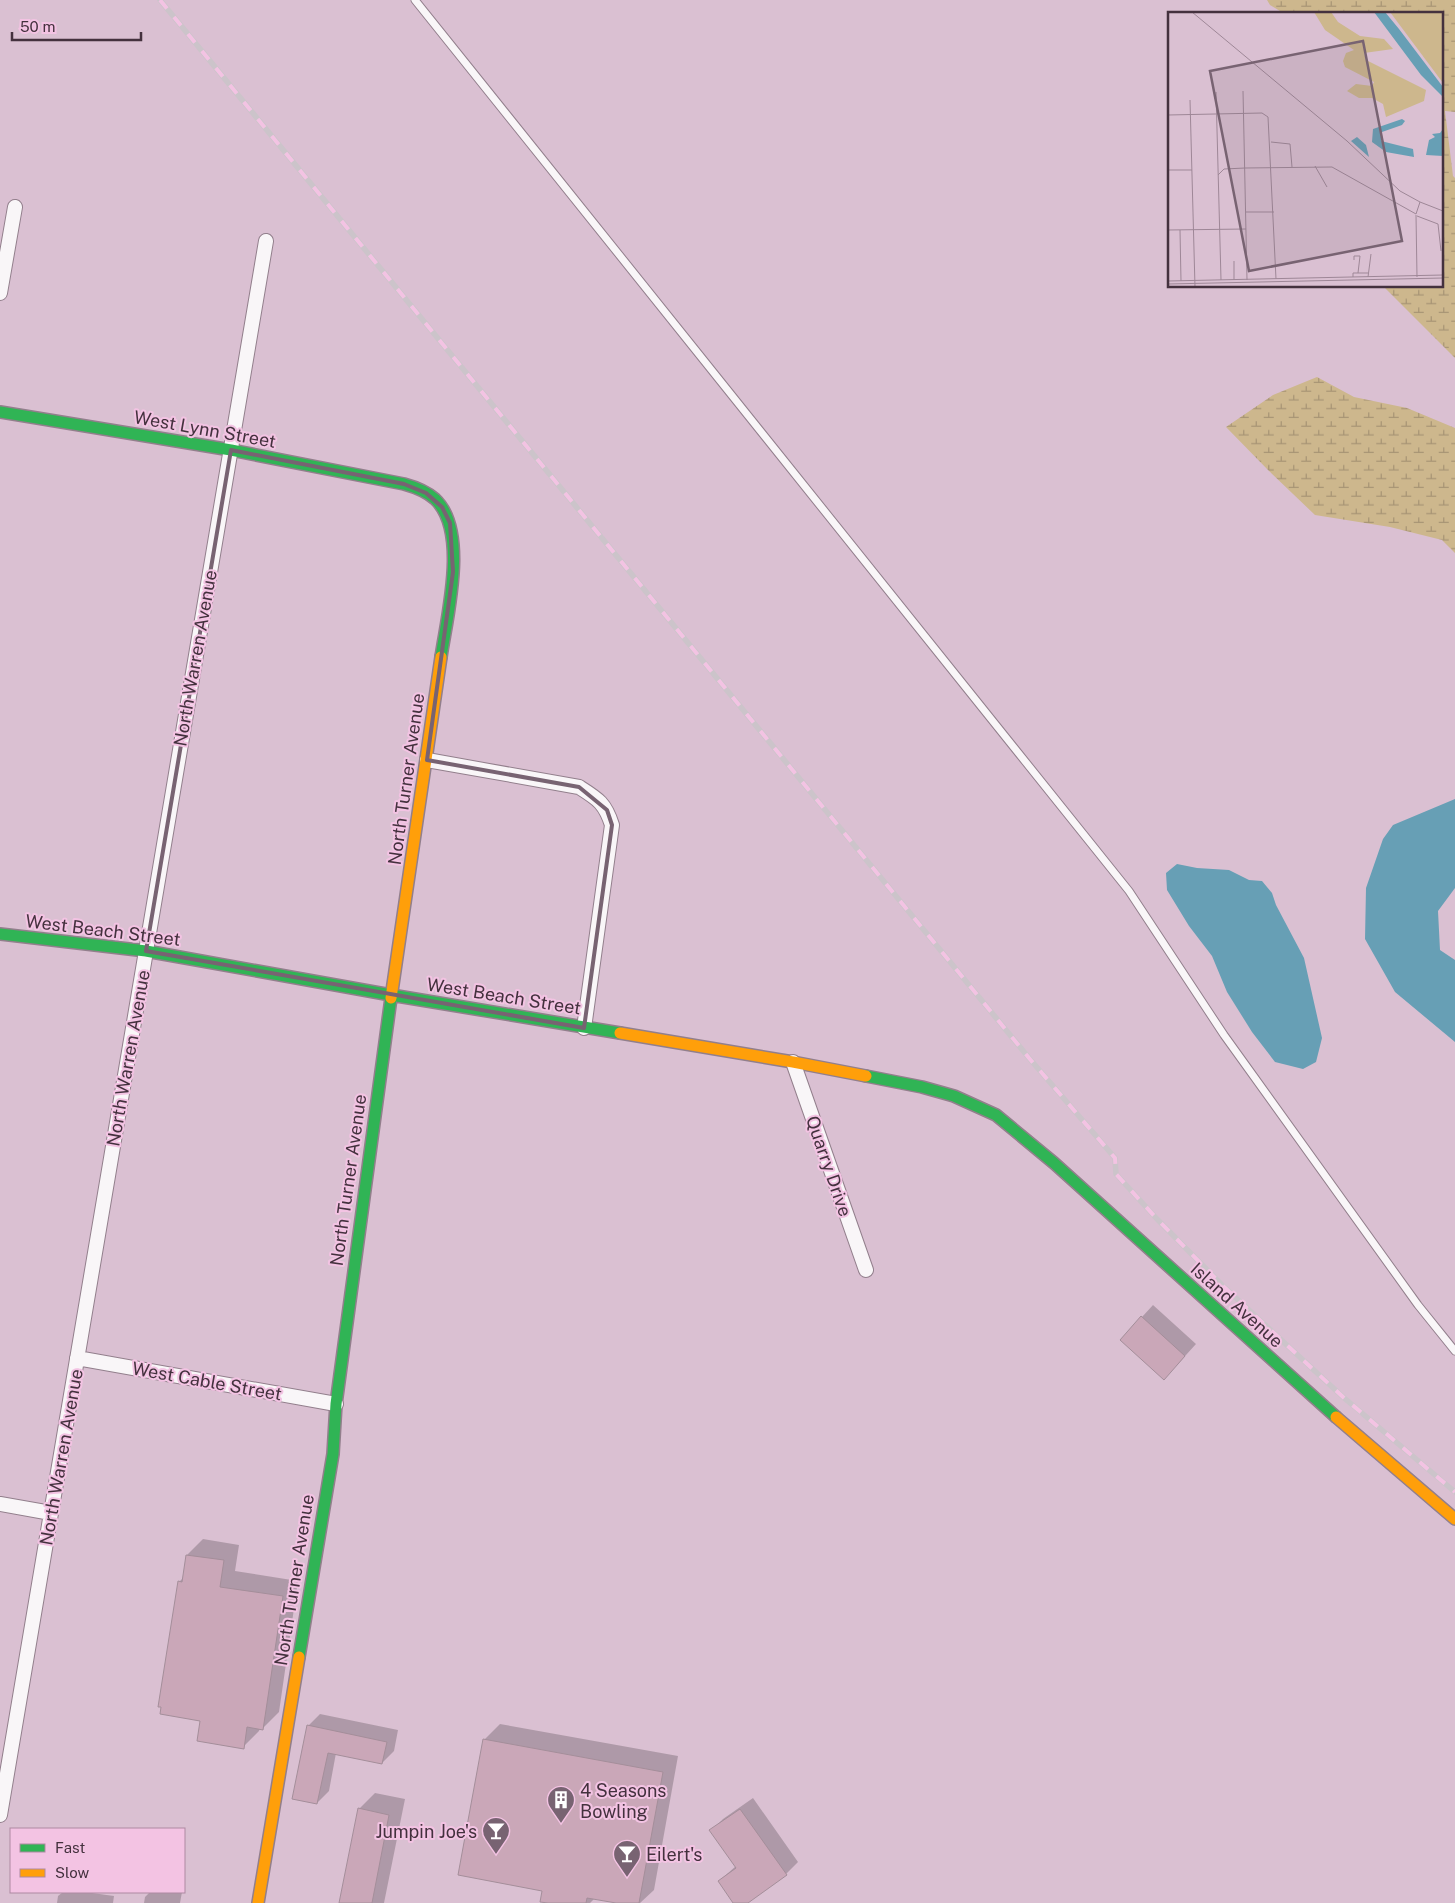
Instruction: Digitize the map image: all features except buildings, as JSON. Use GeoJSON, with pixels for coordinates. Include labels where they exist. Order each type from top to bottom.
{"type":"FeatureCollection","features":[{"type":"Feature","properties":{"kind":"street"},"geometry":{"type":"LineString","coordinates":[[0,293],[15,207]]}},
{"type":"Feature","properties":{"kind":"street","name":"North Warren Avenue"},"geometry":{"type":"LineString","coordinates":[[0,1815],[266,241]]}},
{"type":"Feature","properties":{"kind":"street","name":"West Lynn Street"},"geometry":{"type":"LineString","coordinates":[[0,412],[231,450],[404,484]]}},
{"type":"Feature","properties":{"kind":"street","name":"North Turner Avenue"},"geometry":{"type":"LineString","coordinates":[[258,1903],[333,1454],[336,1404],[391,995],[427,760],[453,572],[454,542],[450,523],[442,507],[426,493],[404,484]]}},
{"type":"Feature","properties":{"kind":"street"},"geometry":{"type":"LineString","coordinates":[[427,760],[579,787],[597,798],[608,810],[612,825],[584,1028]]}},
{"type":"Feature","properties":{"kind":"street","name":"West Beach Street"},"geometry":{"type":"LineString","coordinates":[[0,934],[146,951],[391,995],[793,1062],[922,1087],[954,1096],[996,1115]]}},
{"type":"Feature","properties":{"kind":"street","name":"Quarry Drive"},"geometry":{"type":"LineString","coordinates":[[793,1062],[866,1270]]}},
{"type":"Feature","properties":{"kind":"street","name":"Island Avenue"},"geometry":{"type":"LineString","coordinates":[[996,1115],[1054,1163],[1307,1393],[1455,1519]]}},
{"type":"Feature","properties":{"kind":"street","name":"West Cable Street"},"geometry":{"type":"LineString","coordinates":[[77,1358],[336,1404]]}},
{"type":"Feature","properties":{"kind":"street"},"geometry":{"type":"LineString","coordinates":[[0,1504],[51,1513]]}},
{"type":"Feature","properties":{"kind":"lane"},"geometry":{"type":"LineString","coordinates":[[415,0],[1128,891],[1224,1035],[1418,1305],[1455,1350]]}},
{"type":"Feature","properties":{"kind":"highlighted area"},"geometry":{"type":"Polygon","coordinates":[[[231,450],[404,484],[426,493],[442,507],[450,523],[453,572],[427,760],[579,787],[607,810],[612,825],[584,1028],[146,951],[231,450]]]}},
{"type":"Feature","properties":{"kind":"green space"},"geometry":{"type":"Polygon","coordinates":[[[1267,0],[1455,0],[1455,112],[1445,111],[1453,176],[1455,178],[1455,358],[1385,288],[1442,288],[1442,12],[1282,12],[1270,5],[1267,0]]]}},
{"type":"Feature","properties":{"kind":"green space"},"geometry":{"type":"Polygon","coordinates":[[[1317,377],[1354,397],[1407,408],[1455,428],[1455,553],[1442,540],[1390,527],[1315,515],[1226,427],[1273,395],[1317,377]]]}},
{"type":"Feature","properties":{"kind":"water"},"geometry":{"type":"Polygon","coordinates":[[[1455,799],[1455,888],[1438,911],[1440,950],[1455,960],[1455,1042],[1395,992],[1365,939],[1366,888],[1383,839],[1393,825],[1455,799]]]}},
{"type":"Feature","properties":{"kind":"water"},"geometry":{"type":"Polygon","coordinates":[[[1177,864],[1197,868],[1229,870],[1249,880],[1262,881],[1272,893],[1276,905],[1304,958],[1322,1038],[1316,1062],[1303,1069],[1275,1062],[1252,1032],[1227,992],[1212,956],[1189,926],[1167,890],[1166,873],[1177,864]]]}},
{"type":"Feature","properties":{"kind":"railway"},"geometry":{"type":"LineString","coordinates":[[160,0],[1029,1058],[1115,1158],[1116,1174],[1223,1286],[1343,1397],[1455,1492]]}},
{"type":"Feature","properties":{"kind":"traffic: fast"},"geometry":{"type":"LineString","coordinates":[[0,412],[231,450],[404,484],[424,492],[435,499],[445,513],[451,531],[453,575],[441,657]]}},
{"type":"Feature","properties":{"kind":"traffic: fast"},"geometry":{"type":"LineString","coordinates":[[0,934],[146,951],[391,995],[620,1033]]}},
{"type":"Feature","properties":{"kind":"traffic: fast"},"geometry":{"type":"LineString","coordinates":[[299,1657],[333,1454],[336,1404],[391,998]]}},
{"type":"Feature","properties":{"kind":"traffic: fast"},"geometry":{"type":"LineString","coordinates":[[866,1076],[922,1087],[954,1096],[996,1115],[1054,1163],[1336,1417]]}},
{"type":"Feature","properties":{"kind":"traffic: slow"},"geometry":{"type":"LineString","coordinates":[[391,998],[441,657]]}},
{"type":"Feature","properties":{"kind":"traffic: slow"},"geometry":{"type":"LineString","coordinates":[[620,1033],[866,1076]]}},
{"type":"Feature","properties":{"kind":"traffic: slow"},"geometry":{"type":"LineString","coordinates":[[1336,1417],[1455,1519]]}},
{"type":"Feature","properties":{"kind":"traffic: slow"},"geometry":{"type":"LineString","coordinates":[[258,1903],[299,1657]]}},
{"type":"Feature","properties":{"kind":"place","name":"4 Seasons Bowling"},"geometry":{"type":"Point","coordinates":[561,1824]}},
{"type":"Feature","properties":{"kind":"place","name":"Jumpin Joe's"},"geometry":{"type":"Point","coordinates":[496,1855]}},
{"type":"Feature","properties":{"kind":"place","name":"Eilert's"},"geometry":{"type":"Point","coordinates":[627,1878]}}]}
